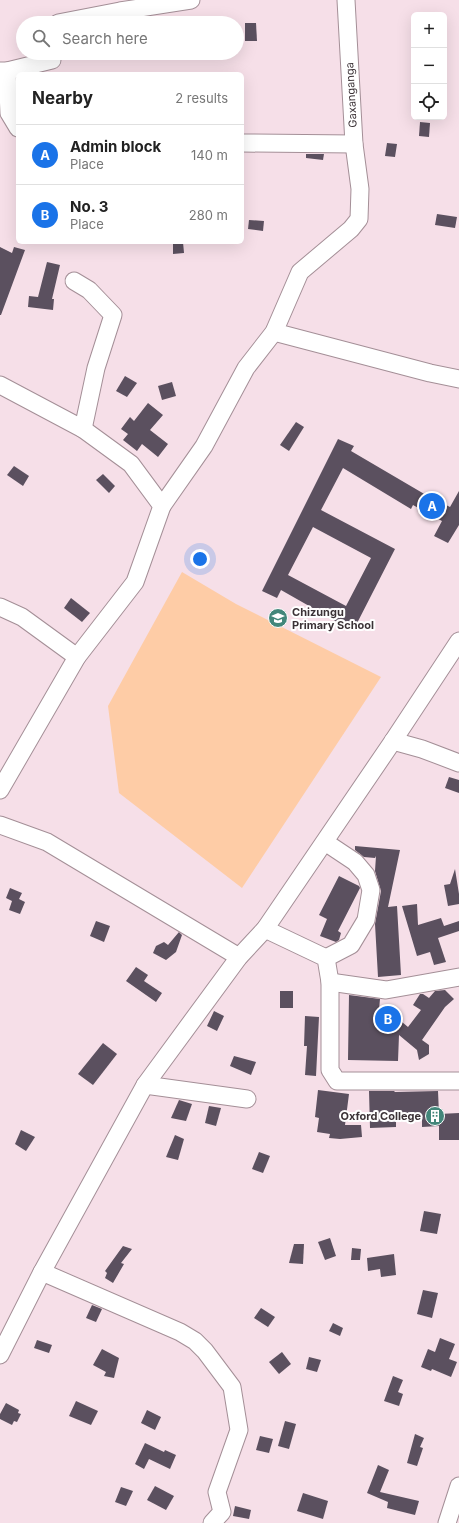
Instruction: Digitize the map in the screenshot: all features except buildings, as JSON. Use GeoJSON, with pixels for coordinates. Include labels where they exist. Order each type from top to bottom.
{"type":"FeatureCollection","features":[{"type":"Feature","properties":{"kind":"street"},"geometry":{"type":"LineString","coordinates":[[91,16],[120,10],[191,0]]}},
{"type":"Feature","properties":{"kind":"street","name":"Gaxanganga"},"geometry":{"type":"LineString","coordinates":[[0,790],[76,656],[134,582],[162,506],[204,446],[246,368],[274,332],[300,272],[351,229],[359,219],[360,189],[354,144],[346,0]]}},
{"type":"Feature","properties":{"kind":"street"},"geometry":{"type":"LineString","coordinates":[[16,125],[9,113],[3,71],[52,60]]}},
{"type":"Feature","properties":{"kind":"street"},"geometry":{"type":"LineString","coordinates":[[244,143],[354,144]]}},
{"type":"Feature","properties":{"kind":"street"},"geometry":{"type":"LineString","coordinates":[[74,281],[89,290],[113,315],[96,368],[83,429]]}},
{"type":"Feature","properties":{"kind":"street"},"geometry":{"type":"LineString","coordinates":[[274,332],[459,380]]}},
{"type":"Feature","properties":{"kind":"street"},"geometry":{"type":"LineString","coordinates":[[0,385],[83,429],[131,464],[162,506]]}},
{"type":"Feature","properties":{"kind":"street"},"geometry":{"type":"LineString","coordinates":[[0,607],[22,617],[76,656]]}},
{"type":"Feature","properties":{"kind":"street"},"geometry":{"type":"LineString","coordinates":[[0,1355],[42,1272],[145,1085],[239,957],[265,929],[394,741],[459,640]]}},
{"type":"Feature","properties":{"kind":"street"},"geometry":{"type":"LineString","coordinates":[[394,741],[422,749],[459,763]]}},
{"type":"Feature","properties":{"kind":"street"},"geometry":{"type":"LineString","coordinates":[[0,825],[47,842],[239,957]]}},
{"type":"Feature","properties":{"kind":"street"},"geometry":{"type":"LineString","coordinates":[[325,842],[355,862],[366,875],[371,890],[366,920],[351,945],[326,958]]}},
{"type":"Feature","properties":{"kind":"street"},"geometry":{"type":"LineString","coordinates":[[265,929],[326,958]]}},
{"type":"Feature","properties":{"kind":"street"},"geometry":{"type":"LineString","coordinates":[[326,958],[330,982],[330,1070],[337,1081],[459,1081]]}},
{"type":"Feature","properties":{"kind":"street"},"geometry":{"type":"LineString","coordinates":[[330,982],[386,990],[459,977]]}},
{"type":"Feature","properties":{"kind":"street"},"geometry":{"type":"LineString","coordinates":[[145,1085],[247,1099]]}},
{"type":"Feature","properties":{"kind":"street"},"geometry":{"type":"LineString","coordinates":[[42,1272],[185,1335],[205,1350],[232,1387],[239,1430],[217,1492],[222,1512],[212,1523]]}},
{"type":"Feature","properties":{"kind":"street"},"geometry":{"type":"LineString","coordinates":[[447,1523],[459,1486]]}},
{"type":"Feature","properties":{"kind":"shaded area"},"geometry":{"type":"Polygon","coordinates":[[[182,572],[236,604],[381,677],[242,888],[119,793],[108,706],[182,572]]]}},
{"type":"Feature","properties":{"kind":"place","name":"Admin block"},"geometry":{"type":"Point","coordinates":[432,506]}},
{"type":"Feature","properties":{"kind":"place","name":"Chizungu Primary School"},"geometry":{"type":"Point","coordinates":[278,618]}},
{"type":"Feature","properties":{"kind":"place","name":"No. 3"},"geometry":{"type":"Point","coordinates":[388,1019]}},
{"type":"Feature","properties":{"kind":"place","name":"Oxford College"},"geometry":{"type":"Point","coordinates":[435,1116]}}]}
